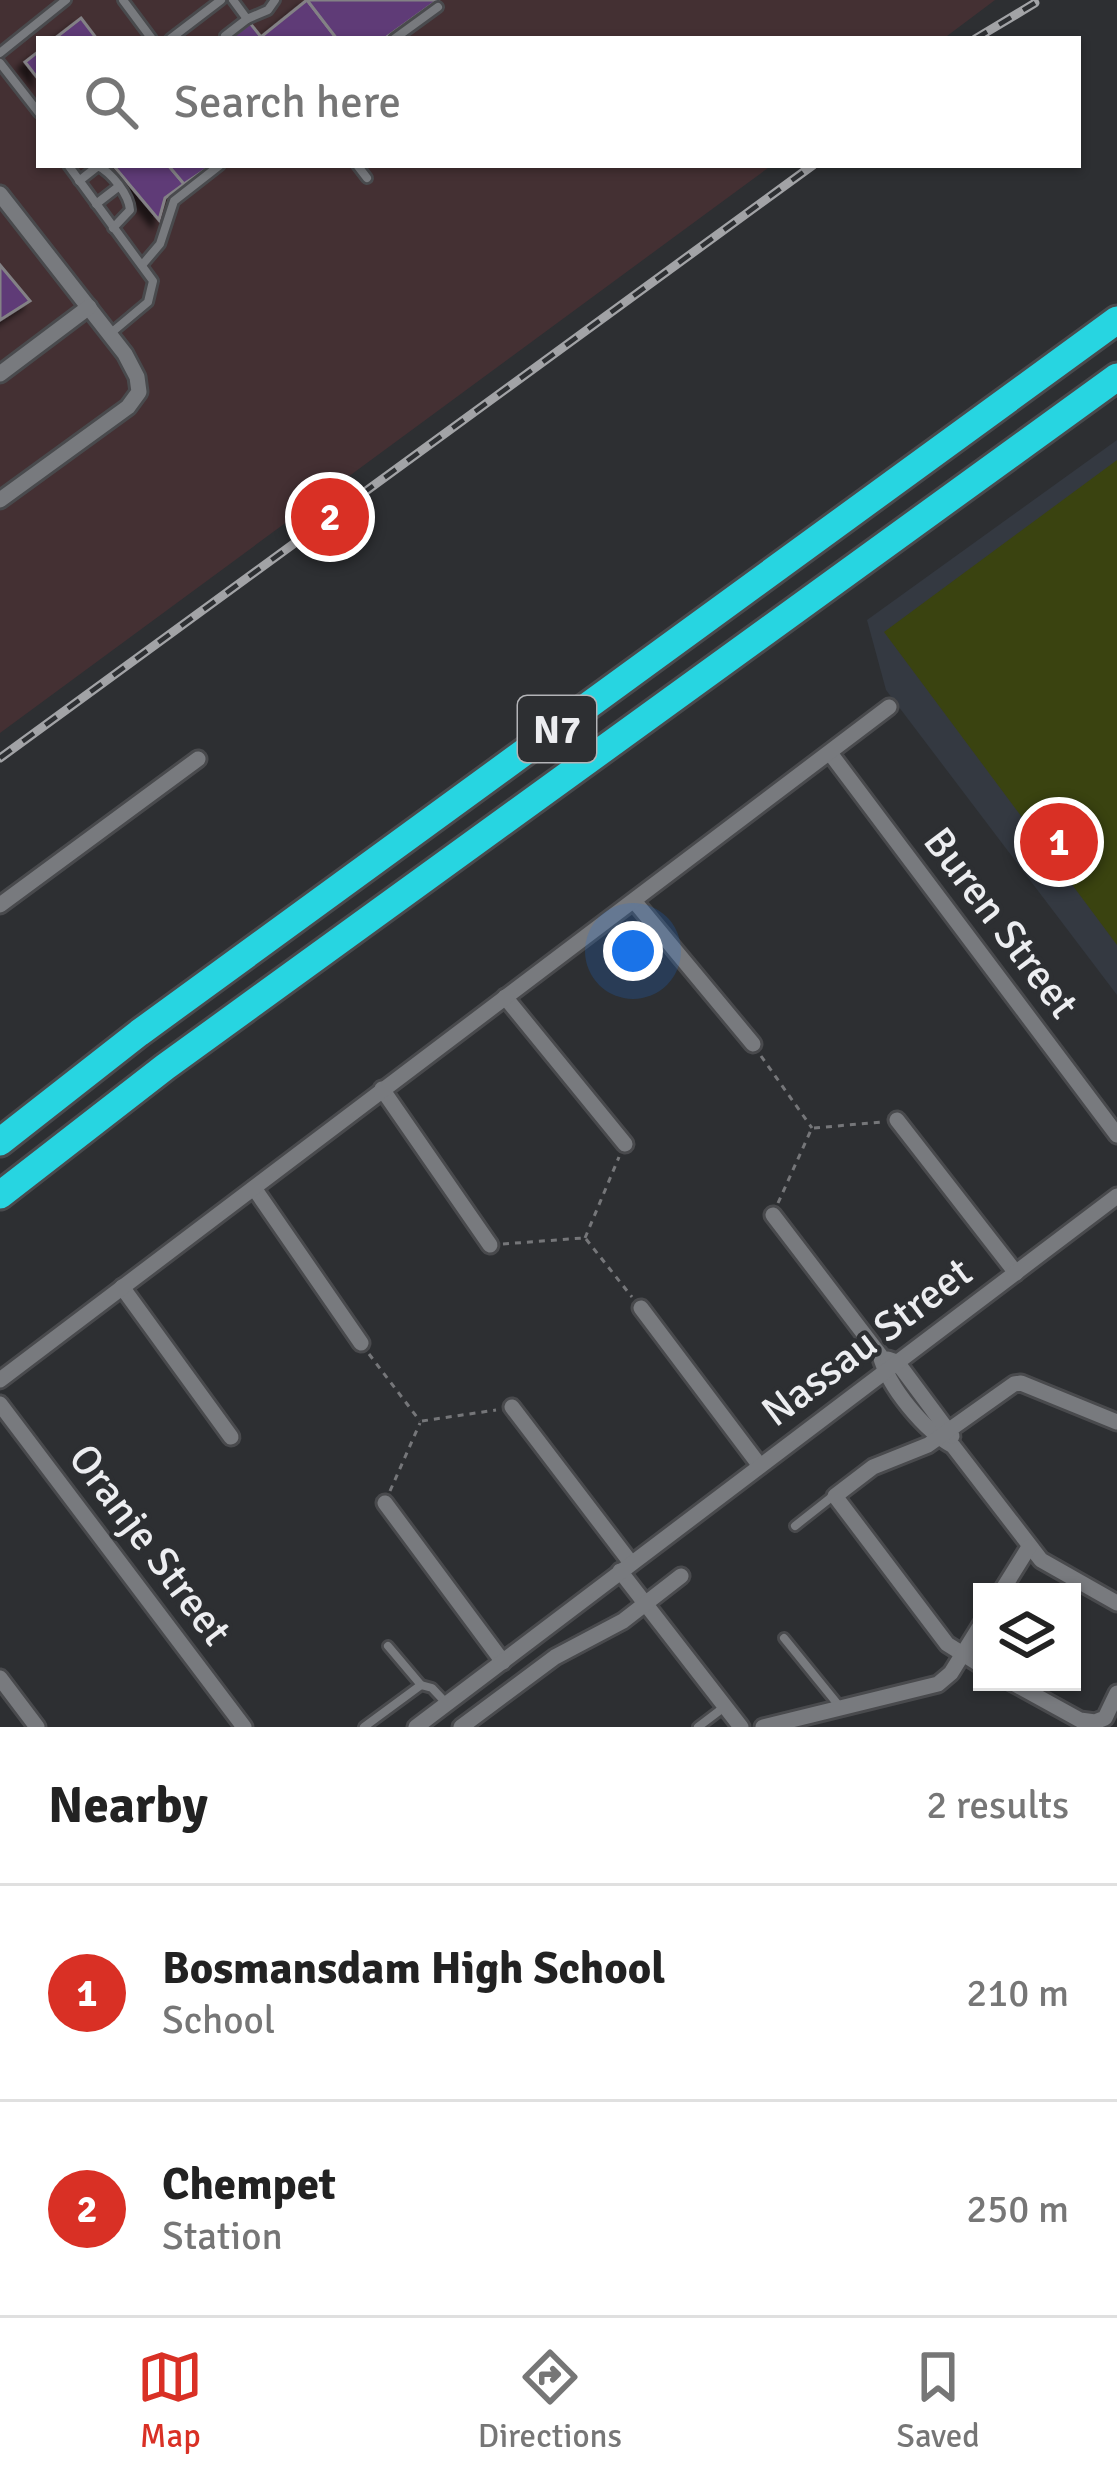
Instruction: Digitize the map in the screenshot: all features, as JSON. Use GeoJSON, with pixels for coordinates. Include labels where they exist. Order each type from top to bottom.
{"type":"FeatureCollection","features":[{"type":"Feature","properties":{"kind":"highway","name":"N7"},"geometry":{"type":"LineString","coordinates":[[0,1142],[139,1034],[1117,320]]}},
{"type":"Feature","properties":{"kind":"highway","name":"N7"},"geometry":{"type":"LineString","coordinates":[[0,1195],[155,1074],[1117,377]]}},
{"type":"Feature","properties":{"kind":"street"},"geometry":{"type":"LineString","coordinates":[[0,194],[110,334],[137,377],[139,392],[128,407],[0,500]]}},
{"type":"Feature","properties":{"kind":"street"},"geometry":{"type":"LineString","coordinates":[[0,374],[88,307]]}},
{"type":"Feature","properties":{"kind":"street"},"geometry":{"type":"LineString","coordinates":[[0,1380],[889,707]]}},
{"type":"Feature","properties":{"kind":"street","name":"Buren Street"},"geometry":{"type":"LineString","coordinates":[[830,753],[1117,1135]]}},
{"type":"Feature","properties":{"kind":"street"},"geometry":{"type":"LineString","coordinates":[[0,905],[198,759]]}},
{"type":"Feature","properties":{"kind":"street"},"geometry":{"type":"LineString","coordinates":[[635,902],[753,1044]]}},
{"type":"Feature","properties":{"kind":"street"},"geometry":{"type":"LineString","coordinates":[[505,997],[625,1144]]}},
{"type":"Feature","properties":{"kind":"street"},"geometry":{"type":"LineString","coordinates":[[382,1089],[490,1245]]}},
{"type":"Feature","properties":{"kind":"street","name":"Nassau Street"},"geometry":{"type":"LineString","coordinates":[[897,1120],[1016,1274]]}},
{"type":"Feature","properties":{"kind":"street"},"geometry":{"type":"LineString","coordinates":[[254,1188],[361,1343]]}},
{"type":"Feature","properties":{"kind":"street","name":"Nassau Street"},"geometry":{"type":"LineString","coordinates":[[416,1727],[760,1466],[887,1363],[1016,1274],[1117,1196]]}},
{"type":"Feature","properties":{"kind":"street","name":"Nassau Street"},"geometry":{"type":"LineString","coordinates":[[772,1214],[887,1363]]}},
{"type":"Feature","properties":{"kind":"street"},"geometry":{"type":"LineString","coordinates":[[122,1287],[231,1437]]}},
{"type":"Feature","properties":{"kind":"street","name":"Nassau Street"},"geometry":{"type":"LineString","coordinates":[[641,1308],[760,1466]]}},
{"type":"Feature","properties":{"kind":"street"},"geometry":{"type":"LineString","coordinates":[[887,1363],[1029,1547],[1047,1564],[1117,1603]]}},
{"type":"Feature","properties":{"kind":"street"},"geometry":{"type":"LineString","coordinates":[[973,1661],[947,1643],[835,1496],[873,1466],[948,1438],[1007,1388],[1022,1383],[1117,1422]]}},
{"type":"Feature","properties":{"kind":"street","name":"Oranje Street"},"geometry":{"type":"LineString","coordinates":[[0,1404],[244,1727]]}},
{"type":"Feature","properties":{"kind":"street"},"geometry":{"type":"LineString","coordinates":[[512,1408],[626,1567],[646,1605],[740,1727]]}},
{"type":"Feature","properties":{"kind":"street"},"geometry":{"type":"LineString","coordinates":[[386,1503],[503,1662]]}},
{"type":"Feature","properties":{"kind":"street"},"geometry":{"type":"LineString","coordinates":[[1007,1583],[1029,1547]]}},
{"type":"Feature","properties":{"kind":"street"},"geometry":{"type":"LineString","coordinates":[[473,1724],[555,1657],[623,1621],[681,1576]]}},
{"type":"Feature","properties":{"kind":"street"},"geometry":{"type":"LineString","coordinates":[[763,1727],[938,1684],[951,1673],[973,1637]]}},
{"type":"Feature","properties":{"kind":"street"},"geometry":{"type":"LineString","coordinates":[[0,1678],[37,1727]]}},
{"type":"Feature","properties":{"kind":"street"},"geometry":{"type":"LineString","coordinates":[[1028,1691],[1088,1722],[1105,1718],[1117,1693]]}},
{"type":"Feature","properties":{"kind":"lane"},"geometry":{"type":"LineString","coordinates":[[0,53],[66,0]]}},
{"type":"Feature","properties":{"kind":"lane"},"geometry":{"type":"LineString","coordinates":[[123,0],[150,36]]}},
{"type":"Feature","properties":{"kind":"lane"},"geometry":{"type":"LineString","coordinates":[[175,36],[221,0]]}},
{"type":"Feature","properties":{"kind":"lane"},"geometry":{"type":"LineString","coordinates":[[233,0],[247,19]]}},
{"type":"Feature","properties":{"kind":"lane"},"geometry":{"type":"LineString","coordinates":[[225,36],[268,10],[275,0]]}},
{"type":"Feature","properties":{"kind":"lane"},"geometry":{"type":"LineString","coordinates":[[398,36],[438,7]]}},
{"type":"Feature","properties":{"kind":"lane"},"geometry":{"type":"LineString","coordinates":[[0,63],[36,109]]}},
{"type":"Feature","properties":{"kind":"lane"},"geometry":{"type":"LineString","coordinates":[[70,168],[153,281],[150,298],[110,334]]}},
{"type":"Feature","properties":{"kind":"lane"},"geometry":{"type":"LineString","coordinates":[[79,181],[95,168]]}},
{"type":"Feature","properties":{"kind":"lane"},"geometry":{"type":"LineString","coordinates":[[100,168],[128,200],[130,210],[113,228]]}},
{"type":"Feature","properties":{"kind":"lane"},"geometry":{"type":"LineString","coordinates":[[143,264],[160,244],[174,201],[216,168]]}},
{"type":"Feature","properties":{"kind":"lane"},"geometry":{"type":"LineString","coordinates":[[359,168],[367,178]]}},
{"type":"Feature","properties":{"kind":"lane"},"geometry":{"type":"LineString","coordinates":[[96,205],[118,187]]}},
{"type":"Feature","properties":{"kind":"lane"},"geometry":{"type":"LineString","coordinates":[[795,1526],[835,1496]]}},
{"type":"Feature","properties":{"kind":"lane"},"geometry":{"type":"LineString","coordinates":[[784,1637],[841,1708]]}},
{"type":"Feature","properties":{"kind":"lane"},"geometry":{"type":"LineString","coordinates":[[388,1646],[421,1685],[432,1688],[447,1704]]}},
{"type":"Feature","properties":{"kind":"lane"},"geometry":{"type":"LineString","coordinates":[[364,1727],[421,1685]]}},
{"type":"Feature","properties":{"kind":"lane"},"geometry":{"type":"LineString","coordinates":[[698,1727],[723,1708]]}},
{"type":"Feature","properties":{"kind":"path"},"geometry":{"type":"LineString","coordinates":[[753,1044],[812,1128]]}},
{"type":"Feature","properties":{"kind":"path"},"geometry":{"type":"LineString","coordinates":[[812,1128],[897,1120]]}},
{"type":"Feature","properties":{"kind":"path"},"geometry":{"type":"LineString","coordinates":[[772,1214],[812,1128]]}},
{"type":"Feature","properties":{"kind":"path"},"geometry":{"type":"LineString","coordinates":[[585,1238],[625,1144]]}},
{"type":"Feature","properties":{"kind":"path"},"geometry":{"type":"LineString","coordinates":[[490,1245],[585,1238]]}},
{"type":"Feature","properties":{"kind":"path"},"geometry":{"type":"LineString","coordinates":[[585,1238],[641,1308]]}},
{"type":"Feature","properties":{"kind":"path"},"geometry":{"type":"LineString","coordinates":[[361,1343],[420,1421]]}},
{"type":"Feature","properties":{"kind":"path"},"geometry":{"type":"LineString","coordinates":[[420,1421],[512,1408]]}},
{"type":"Feature","properties":{"kind":"path"},"geometry":{"type":"LineString","coordinates":[[386,1503],[420,1421]]}},
{"type":"Feature","properties":{"kind":"shaded area"},"geometry":{"type":"Polygon","coordinates":[[[0,0],[995,0],[947,36],[36,36],[36,168],[768,168],[0,733],[0,0]]]}},
{"type":"Feature","properties":{"kind":"shaded area"},"geometry":{"type":"Polygon","coordinates":[[[1117,440],[1117,995],[886,690],[867,620],[1117,440]]]}},
{"type":"Feature","properties":{"kind":"green space"},"geometry":{"type":"Polygon","coordinates":[[[1117,460],[1117,945],[884,632],[1117,460]]]}},
{"type":"Feature","properties":{"kind":"building"},"geometry":{"type":"Polygon","coordinates":[[[307,0],[335,36],[262,36],[307,0]]]}},
{"type":"Feature","properties":{"kind":"building"},"geometry":{"type":"Polygon","coordinates":[[[307,0],[438,0],[388,36],[335,36],[307,0]]]}},
{"type":"Feature","properties":{"kind":"building"},"geometry":{"type":"Polygon","coordinates":[[[81,18],[95,36],[58,36],[81,18]]]}},
{"type":"Feature","properties":{"kind":"building"},"geometry":{"type":"Polygon","coordinates":[[[250,23],[260,36],[233,36],[250,23]]]}},
{"type":"Feature","properties":{"kind":"building"},"geometry":{"type":"Polygon","coordinates":[[[36,53],[36,76],[25,62],[36,53]]]}},
{"type":"Feature","properties":{"kind":"building"},"geometry":{"type":"Polygon","coordinates":[[[116,168],[171,168],[184,184],[165,198],[159,220],[116,168]]]}},
{"type":"Feature","properties":{"kind":"building"},"geometry":{"type":"Polygon","coordinates":[[[171,168],[208,168],[184,184],[171,168]]]}},
{"type":"Feature","properties":{"kind":"building"},"geometry":{"type":"Polygon","coordinates":[[[0,265],[30,301],[0,320],[0,265]]]}},
{"type":"Feature","properties":{"kind":"railway"},"geometry":{"type":"LineString","coordinates":[[980,36],[1035,3]]}},
{"type":"Feature","properties":{"kind":"railway"},"geometry":{"type":"LineString","coordinates":[[0,758],[809,168]]}},
{"type":"Feature","properties":{"kind":"place","name":"Chempet"},"geometry":{"type":"Point","coordinates":[330,517]}},
{"type":"Feature","properties":{"kind":"place","name":"Bosmansdam High School"},"geometry":{"type":"Point","coordinates":[1059,842]}}]}
